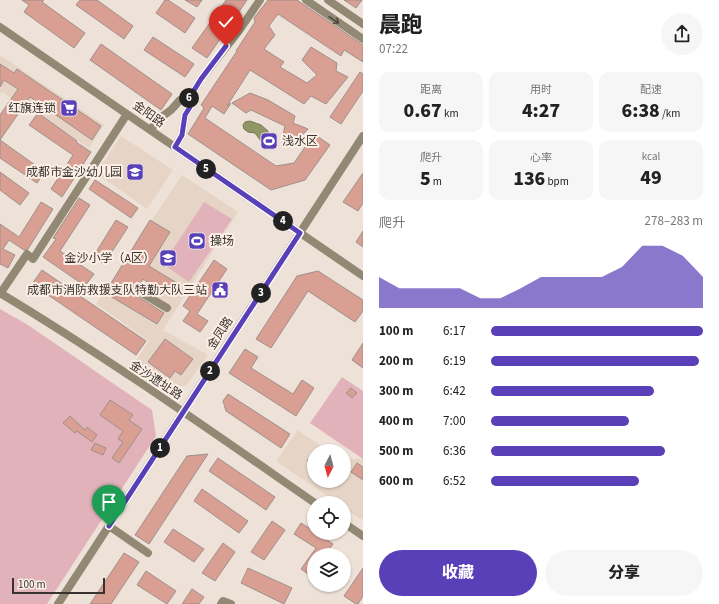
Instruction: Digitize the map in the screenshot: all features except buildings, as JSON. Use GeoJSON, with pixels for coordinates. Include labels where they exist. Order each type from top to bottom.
{"type":"FeatureCollection","features":[{"type":"Feature","properties":{"kind":"street"},"geometry":{"type":"LineString","coordinates":[[175,147],[182,135],[185,115],[190,107],[188,100],[201,79],[238,32],[260,0]]}},
{"type":"Feature","properties":{"kind":"street"},"geometry":{"type":"LineString","coordinates":[[306,0],[363,39]]}},
{"type":"Feature","properties":{"kind":"street"},"geometry":{"type":"LineString","coordinates":[[328,0],[363,24]]}},
{"type":"Feature","properties":{"kind":"street","name":"金阳路"},"geometry":{"type":"LineString","coordinates":[[0,27],[363,276]]}},
{"type":"Feature","properties":{"kind":"street"},"geometry":{"type":"LineString","coordinates":[[150,130],[160,118],[171,110],[180,100],[188,100]]}},
{"type":"Feature","properties":{"kind":"street"},"geometry":{"type":"LineString","coordinates":[[0,293],[27,254],[33,259],[127,114]]}},
{"type":"Feature","properties":{"kind":"street","name":"金凤路"},"geometry":{"type":"LineString","coordinates":[[58,604],[363,136]]}},
{"type":"Feature","properties":{"kind":"street"},"geometry":{"type":"LineString","coordinates":[[140,292],[167,308]]}},
{"type":"Feature","properties":{"kind":"street","name":"金沙遗址路"},"geometry":{"type":"LineString","coordinates":[[0,293],[30,311],[183,412],[307,497]]}},
{"type":"Feature","properties":{"kind":"street"},"geometry":{"type":"LineString","coordinates":[[109,526],[148,553]]}},
{"type":"Feature","properties":{"kind":"street"},"geometry":{"type":"LineString","coordinates":[[351,528],[363,536]]}},
{"type":"Feature","properties":{"kind":"street"},"geometry":{"type":"LineString","coordinates":[[221,604],[223,601],[231,604]]}},
{"type":"Feature","properties":{"kind":"shaded area"},"geometry":{"type":"Polygon","coordinates":[[[0,55],[104,125],[89,148],[2,92],[0,94],[0,55]]]}},
{"type":"Feature","properties":{"kind":"shaded area"},"geometry":{"type":"Polygon","coordinates":[[[250,121],[261,125],[268,131],[268,136],[263,138],[261,141],[255,133],[248,132],[244,129],[243,125],[245,122],[250,121]]]}},
{"type":"Feature","properties":{"kind":"shaded area"},"geometry":{"type":"Polygon","coordinates":[[[271,135],[275,141],[269,146],[261,142],[265,138],[271,135]]]}},
{"type":"Feature","properties":{"kind":"shaded area","name":"成都市金沙幼儿园"},"geometry":{"type":"Polygon","coordinates":[[[121,136],[173,170],[147,209],[96,173],[121,136]]]}},
{"type":"Feature","properties":{"kind":"shaded area","name":"金沙小学（A区）"},"geometry":{"type":"Polygon","coordinates":[[[182,175],[238,212],[163,330],[208,355],[186,386],[167,388],[132,366],[149,341],[96,304],[182,175]]]}},
{"type":"Feature","properties":{"kind":"shaded area","name":"操场"},"geometry":{"type":"Polygon","coordinates":[[[204,202],[232,219],[189,282],[163,264],[204,202]]]}},
{"type":"Feature","properties":{"kind":"shaded area"},"geometry":{"type":"Polygon","coordinates":[[[0,309],[28,325],[152,410],[156,436],[47,604],[0,604],[0,309]]]}},
{"type":"Feature","properties":{"kind":"shaded area"},"geometry":{"type":"Polygon","coordinates":[[[342,377],[363,391],[363,459],[351,451],[351,444],[341,444],[310,423],[342,377]]]}},
{"type":"Feature","properties":{"kind":"shaded area"},"geometry":{"type":"Polygon","coordinates":[[[298,430],[318,444],[307,444],[307,482],[276,461],[298,430]]]}},
{"type":"Feature","properties":{"kind":"shaded area"},"geometry":{"type":"Polygon","coordinates":[[[351,459],[363,459],[363,519],[360,519],[351,513],[351,496],[327,496],[315,488],[351,488],[351,459]]]}},
{"type":"Feature","properties":{"kind":"place","name":"红旗连锁"},"geometry":{"type":"Point","coordinates":[69,108]}},
{"type":"Feature","properties":{"kind":"place","name":"浅水区"},"geometry":{"type":"Point","coordinates":[269,141]}},
{"type":"Feature","properties":{"kind":"place","name":"成都市金沙幼儿园"},"geometry":{"type":"Point","coordinates":[135,172]}},
{"type":"Feature","properties":{"kind":"place","name":"操场"},"geometry":{"type":"Point","coordinates":[197,241]}},
{"type":"Feature","properties":{"kind":"place","name":"金沙小学（A区）"},"geometry":{"type":"Point","coordinates":[168,258]}},
{"type":"Feature","properties":{"kind":"place","name":"成都市消防救援支队特勤大队三站"},"geometry":{"type":"Point","coordinates":[220,290]}},
{"type":"Feature","properties":{"kind":"route"},"geometry":{"type":"LineString","coordinates":[[109,526],[300,233],[175,147],[182,135],[185,115],[190,107],[188,100],[195,87],[226,46]]}}]}
